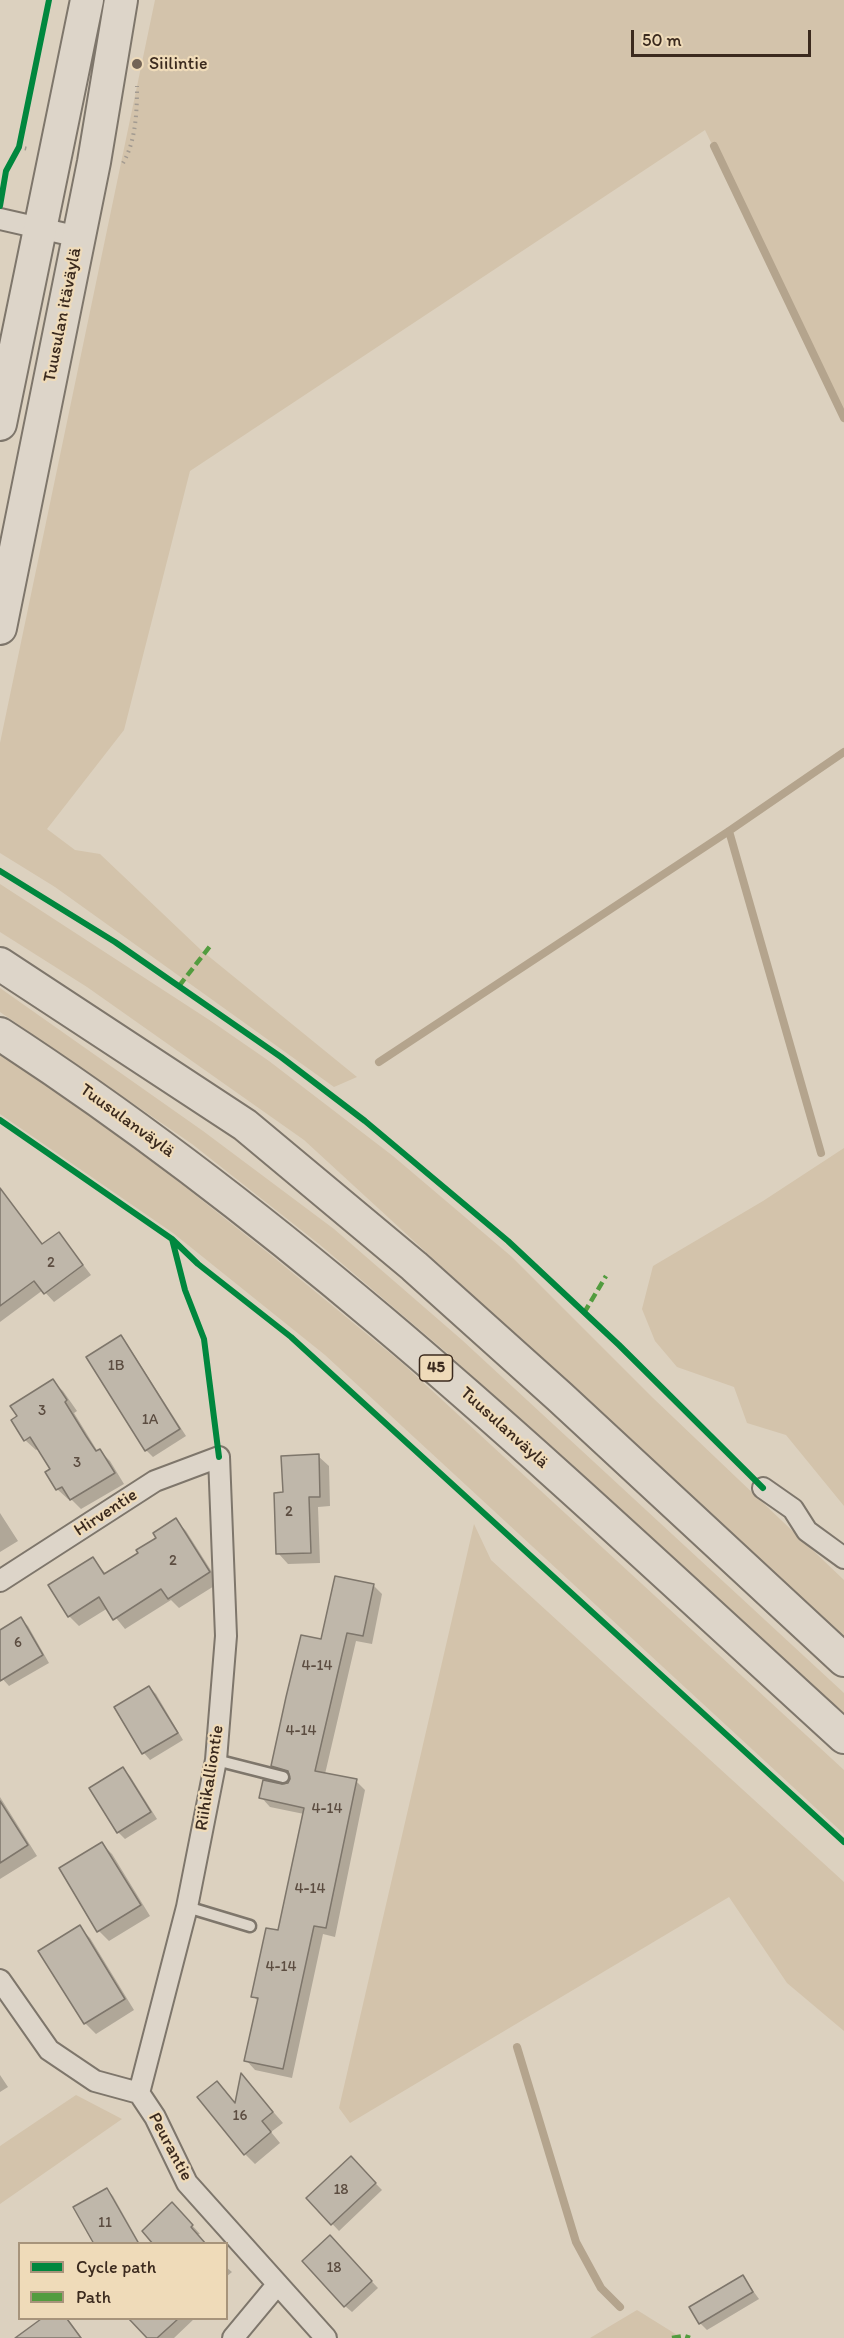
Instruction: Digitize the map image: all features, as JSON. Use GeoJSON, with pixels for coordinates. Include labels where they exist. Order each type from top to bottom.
{"type":"FeatureCollection","features":[{"type":"Feature","properties":{"kind":"main road"},"geometry":{"type":"LineString","coordinates":[[0,424],[87,0]]}},
{"type":"Feature","properties":{"kind":"main road","name":"Tuusulan itäväylä"},"geometry":{"type":"LineString","coordinates":[[0,628],[94,162],[121,0]]}},
{"type":"Feature","properties":{"kind":"main road"},"geometry":{"type":"LineString","coordinates":[[0,964],[254,1133],[414,1266],[844,1660]]}},
{"type":"Feature","properties":{"kind":"main road","name":"Tuusulanväylä"},"geometry":{"type":"LineString","coordinates":[[0,1034],[69,1079],[210,1181],[375,1315],[525,1446],[844,1737]]}},
{"type":"Feature","properties":{"kind":"street"},"geometry":{"type":"LineString","coordinates":[[0,219],[79,237]]}},
{"type":"Feature","properties":{"kind":"street","name":"Hirventie"},"geometry":{"type":"LineString","coordinates":[[0,1581],[155,1481],[219,1457]]}},
{"type":"Feature","properties":{"kind":"street","name":"Riihikalliontie"},"geometry":{"type":"LineString","coordinates":[[139,2092],[187,1906],[216,1760],[226,1636],[219,1457]]}},
{"type":"Feature","properties":{"kind":"street"},"geometry":{"type":"LineString","coordinates":[[763,1488],[793,1509],[807,1531],[844,1558]]}},
{"type":"Feature","properties":{"kind":"street","name":"Peurantie"},"geometry":{"type":"LineString","coordinates":[[0,1980],[49,2050],[95,2081],[139,2092],[155,2116],[187,2183],[326,2338]]}},
{"type":"Feature","properties":{"kind":"street"},"geometry":{"type":"LineString","coordinates":[[233,2338],[277,2285]]}},
{"type":"Feature","properties":{"kind":"lane"},"geometry":{"type":"LineString","coordinates":[[216,1760],[283,1777]]}},
{"type":"Feature","properties":{"kind":"lane"},"geometry":{"type":"LineString","coordinates":[[187,1906],[250,1926]]}},
{"type":"Feature","properties":{"kind":"path"},"geometry":{"type":"LineString","coordinates":[[15,155],[21,136]]}},
{"type":"Feature","properties":{"kind":"shaded area"},"geometry":{"type":"Polygon","coordinates":[[[155,0],[844,0],[844,418],[705,130],[190,471],[124,730],[47,829],[75,850],[100,854],[201,950],[357,1077],[334,1087],[55,887],[0,853],[0,743],[155,0]]]}},
{"type":"Feature","properties":{"kind":"shaded area"},"geometry":{"type":"Polygon","coordinates":[[[0,884],[269,1061],[393,1156],[512,1257],[653,1398],[844,1580],[844,1640],[699,1503],[304,1140],[87,987],[0,932],[0,884]]]}},
{"type":"Feature","properties":{"kind":"shaded area"},"geometry":{"type":"Polygon","coordinates":[[[0,988],[203,1131],[334,1229],[462,1340],[844,1693],[844,1718],[446,1352],[319,1244],[192,1144],[0,1012],[0,988]]]}},
{"type":"Feature","properties":{"kind":"shaded area"},"geometry":{"type":"Polygon","coordinates":[[[0,1054],[140,1151],[402,1363],[844,1770],[844,1834],[325,1355],[173,1233],[0,1114],[0,1054]]]}},
{"type":"Feature","properties":{"kind":"shaded area"},"geometry":{"type":"Polygon","coordinates":[[[844,1148],[844,1506],[786,1435],[747,1423],[734,1387],[677,1367],[655,1341],[642,1309],[653,1266],[763,1201],[844,1148]]]}},
{"type":"Feature","properties":{"kind":"shaded area"},"geometry":{"type":"Polygon","coordinates":[[[474,1524],[491,1560],[844,1882],[844,2031],[787,1983],[729,1897],[350,2123],[339,2108],[474,1524]]]}},
{"type":"Feature","properties":{"kind":"shaded area"},"geometry":{"type":"Polygon","coordinates":[[[76,2095],[122,2119],[0,2204],[0,2146],[76,2095]]]}},
{"type":"Feature","properties":{"kind":"shaded area"},"geometry":{"type":"Polygon","coordinates":[[[637,2310],[682,2338],[590,2338],[637,2310]]]}},
{"type":"Feature","properties":{"kind":"building"},"geometry":{"type":"Polygon","coordinates":[[[0,1188],[42,1244],[59,1232],[83,1265],[44,1294],[34,1281],[0,1306],[0,1188]]]}},
{"type":"Feature","properties":{"kind":"building"},"geometry":{"type":"Polygon","coordinates":[[[121,1335],[180,1429],[145,1451],[86,1357],[121,1335]]]}},
{"type":"Feature","properties":{"kind":"building"},"geometry":{"type":"Polygon","coordinates":[[[53,1379],[86,1436],[96,1451],[100,1449],[115,1473],[70,1500],[62,1487],[56,1490],[45,1472],[50,1469],[30,1437],[24,1441],[11,1420],[17,1416],[10,1406],[53,1379]]]}},
{"type":"Feature","properties":{"kind":"building"},"geometry":{"type":"Polygon","coordinates":[[[319,1454],[320,1497],[309,1497],[311,1553],[276,1554],[274,1493],[283,1492],[281,1456],[319,1454]]]}},
{"type":"Feature","properties":{"kind":"building"},"geometry":{"type":"Polygon","coordinates":[[[176,1518],[210,1572],[168,1599],[161,1589],[113,1620],[99,1597],[68,1617],[48,1585],[93,1557],[104,1574],[138,1553],[136,1550],[156,1538],[153,1533],[176,1518]]]}},
{"type":"Feature","properties":{"kind":"building"},"geometry":{"type":"Polygon","coordinates":[[[335,1576],[374,1584],[363,1636],[347,1633],[315,1771],[357,1779],[326,1928],[314,1926],[283,2069],[244,2061],[258,1998],[251,1997],[266,1928],[278,1930],[304,1808],[259,1798],[263,1780],[282,1784],[288,1783],[290,1779],[288,1771],[271,1766],[286,1697],[301,1635],[321,1639],[335,1576]]]}},
{"type":"Feature","properties":{"kind":"building"},"geometry":{"type":"Polygon","coordinates":[[[21,1617],[43,1655],[0,1681],[0,1630],[21,1617]]]}},
{"type":"Feature","properties":{"kind":"building"},"geometry":{"type":"Polygon","coordinates":[[[149,1686],[178,1733],[142,1754],[114,1707],[149,1686]]]}},
{"type":"Feature","properties":{"kind":"building"},"geometry":{"type":"Polygon","coordinates":[[[123,1767],[151,1812],[117,1833],[89,1788],[123,1767]]]}},
{"type":"Feature","properties":{"kind":"building"},"geometry":{"type":"Polygon","coordinates":[[[0,1801],[28,1845],[0,1863],[0,1801]]]}},
{"type":"Feature","properties":{"kind":"building"},"geometry":{"type":"Polygon","coordinates":[[[102,1842],[141,1905],[97,1932],[59,1868],[102,1842]]]}},
{"type":"Feature","properties":{"kind":"building"},"geometry":{"type":"Polygon","coordinates":[[[80,1925],[125,1999],[84,2024],[38,1951],[80,1925]]]}},
{"type":"Feature","properties":{"kind":"building"},"geometry":{"type":"Polygon","coordinates":[[[241,2073],[273,2112],[262,2121],[271,2132],[244,2155],[197,2097],[217,2081],[235,2103],[241,2073]]]}},
{"type":"Feature","properties":{"kind":"building"},"geometry":{"type":"Polygon","coordinates":[[[351,2156],[376,2183],[331,2225],[306,2198],[351,2156]]]}},
{"type":"Feature","properties":{"kind":"building"},"geometry":{"type":"Polygon","coordinates":[[[107,2188],[138,2242],[93,2242],[73,2207],[107,2188]]]}},
{"type":"Feature","properties":{"kind":"building"},"geometry":{"type":"Polygon","coordinates":[[[172,2202],[193,2225],[191,2227],[204,2242],[151,2242],[142,2231],[172,2202]]]}},
{"type":"Feature","properties":{"kind":"building"},"geometry":{"type":"Polygon","coordinates":[[[330,2235],[372,2281],[344,2307],[302,2261],[330,2235]]]}},
{"type":"Feature","properties":{"kind":"building"},"geometry":{"type":"Polygon","coordinates":[[[743,2275],[753,2292],[699,2324],[689,2307],[743,2275]]]}},
{"type":"Feature","properties":{"kind":"building"},"geometry":{"type":"Polygon","coordinates":[[[40,2320],[68,2320],[81,2338],[15,2338],[40,2320]]]}},
{"type":"Feature","properties":{"kind":"building"},"geometry":{"type":"Polygon","coordinates":[[[130,2320],[177,2320],[157,2338],[147,2338],[130,2320]]]}},
{"type":"Feature","properties":{"kind":"waterway"},"geometry":{"type":"LineString","coordinates":[[714,146],[844,418]]}},
{"type":"Feature","properties":{"kind":"waterway"},"geometry":{"type":"LineString","coordinates":[[379,1062],[729,831],[844,752]]}},
{"type":"Feature","properties":{"kind":"waterway"},"geometry":{"type":"LineString","coordinates":[[729,831],[821,1153]]}},
{"type":"Feature","properties":{"kind":"waterway"},"geometry":{"type":"LineString","coordinates":[[517,2047],[576,2242],[601,2288],[620,2307]]}},
{"type":"Feature","properties":{"kind":"marked path"},"geometry":{"type":"LineString","coordinates":[[179,986],[211,945]]}},
{"type":"Feature","properties":{"kind":"marked path"},"geometry":{"type":"LineString","coordinates":[[584,1313],[606,1276]]}},
{"type":"Feature","properties":{"kind":"marked path"},"geometry":{"type":"LineString","coordinates":[[672,2338],[684,2336],[690,2338]]}},
{"type":"Feature","properties":{"kind":"cycle path"},"geometry":{"type":"LineString","coordinates":[[0,206],[6,171],[19,147],[49,0]]}},
{"type":"Feature","properties":{"kind":"cycle path"},"geometry":{"type":"LineString","coordinates":[[0,871],[115,942],[281,1057],[365,1121],[508,1241],[619,1345],[763,1488]]}},
{"type":"Feature","properties":{"kind":"cycle path"},"geometry":{"type":"LineString","coordinates":[[0,1120],[172,1239],[198,1264],[291,1337],[844,1842]]}},
{"type":"Feature","properties":{"kind":"cycle path"},"geometry":{"type":"LineString","coordinates":[[172,1239],[185,1290],[204,1339],[219,1457]]}},
{"type":"Feature","properties":{"kind":"place","name":"Siilintie"},"geometry":{"type":"Point","coordinates":[137,64]}}]}
